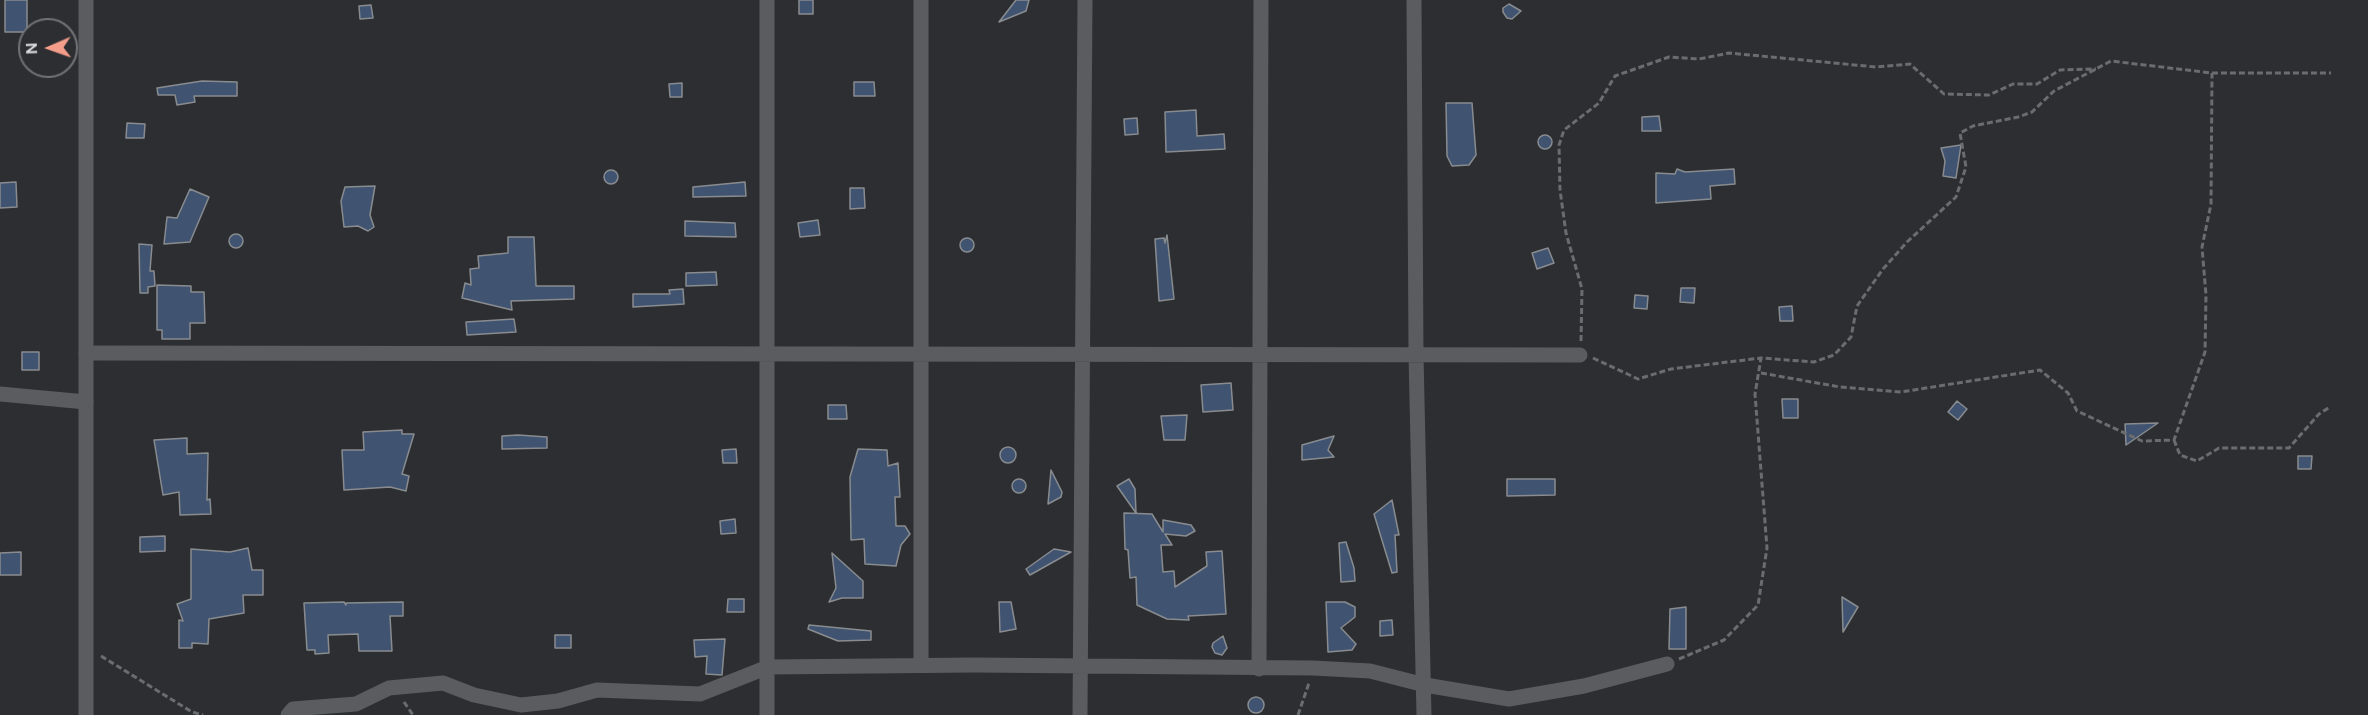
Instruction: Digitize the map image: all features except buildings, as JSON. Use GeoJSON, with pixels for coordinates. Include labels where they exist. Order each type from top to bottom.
{"type":"FeatureCollection","features":[{"type":"Feature","properties":{"kind":"street"},"geometry":{"type":"LineString","coordinates":[[86,0],[86,715]]}},
{"type":"Feature","properties":{"kind":"street"},"geometry":{"type":"LineString","coordinates":[[767,0],[767,715]]}},
{"type":"Feature","properties":{"kind":"street"},"geometry":{"type":"LineString","coordinates":[[921,0],[923,354],[921,665]]}},
{"type":"Feature","properties":{"kind":"street"},"geometry":{"type":"LineString","coordinates":[[1080,715],[1085,0]]}},
{"type":"Feature","properties":{"kind":"street"},"geometry":{"type":"LineString","coordinates":[[1259,669],[1261,0]]}},
{"type":"Feature","properties":{"kind":"street"},"geometry":{"type":"LineString","coordinates":[[1414,0],[1416,355],[1424,715]]}},
{"type":"Feature","properties":{"kind":"street"},"geometry":{"type":"LineString","coordinates":[[86,353],[1580,355]]}},
{"type":"Feature","properties":{"kind":"street"},"geometry":{"type":"LineString","coordinates":[[0,394],[86,402]]}},
{"type":"Feature","properties":{"kind":"street"},"geometry":{"type":"LineString","coordinates":[[288,715],[293,709],[356,704],[389,688],[434,683],[443,683],[474,695],[521,705],[558,701],[597,690],[700,694],[768,667],[921,665],[1313,668],[1370,671],[1425,685],[1509,699],[1584,686],[1667,664]]}},
{"type":"Feature","properties":{"kind":"path"},"geometry":{"type":"LineString","coordinates":[[2098,69],[2060,70],[2037,84],[2013,84],[1989,95],[1944,94],[1910,64],[1876,67],[1729,53],[1699,59],[1669,57],[1615,76],[1599,103],[1564,130],[1559,145],[1560,190],[1566,233],[1582,289],[1580,355],[1602,360],[1638,379],[1671,369],[1761,358],[1814,362],[1834,355],[1851,337],[1857,306],[1883,269],[1907,242],[1956,197],[1966,167],[1960,133],[1973,126],[2032,112],[2054,91],[2098,69],[2111,61],[2212,73],[2331,73]]}},
{"type":"Feature","properties":{"kind":"path"},"geometry":{"type":"LineString","coordinates":[[2212,73],[2211,204],[2202,247],[2206,316],[2205,352],[2174,440],[2180,455],[2197,461],[2218,448],[2289,448],[2319,414],[2330,407]]}},
{"type":"Feature","properties":{"kind":"path"},"geometry":{"type":"LineString","coordinates":[[1667,664],[1724,640],[1758,605],[1767,548],[1755,394],[1761,373],[1761,358]]}},
{"type":"Feature","properties":{"kind":"path"},"geometry":{"type":"LineString","coordinates":[[1761,373],[1840,387],[1902,392],[2040,370],[2068,393],[2077,411],[2142,441],[2174,440]]}},
{"type":"Feature","properties":{"kind":"path"},"geometry":{"type":"LineString","coordinates":[[85,647],[192,712],[203,715]]}},
{"type":"Feature","properties":{"kind":"path"},"geometry":{"type":"LineString","coordinates":[[1298,715],[1313,668]]}}]}
